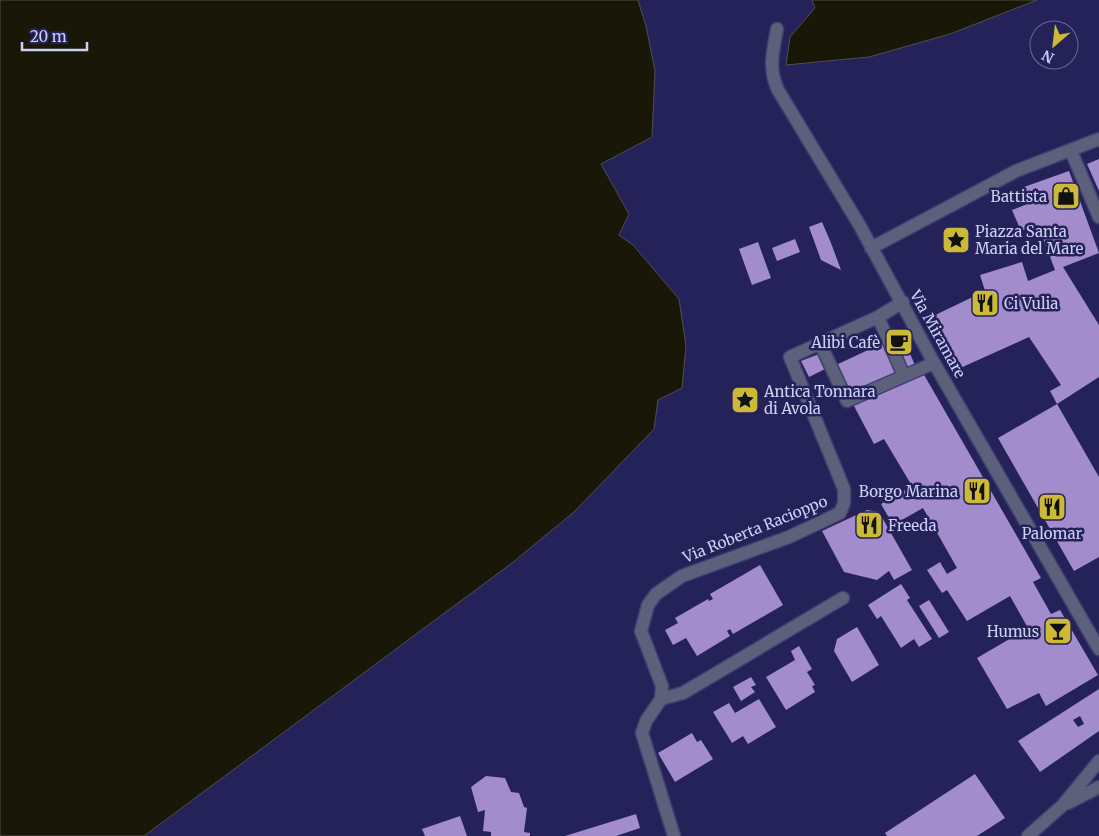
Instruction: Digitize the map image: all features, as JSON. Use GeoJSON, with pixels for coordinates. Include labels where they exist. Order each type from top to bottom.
{"type":"FeatureCollection","features":[{"type":"Feature","properties":{"kind":"street","name":"Via Miramare"},"geometry":{"type":"LineString","coordinates":[[777,29],[771,62],[774,80],[903,302],[934,363],[1099,649]]}},
{"type":"Feature","properties":{"kind":"street"},"geometry":{"type":"LineString","coordinates":[[871,248],[1016,171],[1099,139]]}},
{"type":"Feature","properties":{"kind":"street"},"geometry":{"type":"LineString","coordinates":[[1070,151],[1098,218]]}},
{"type":"Feature","properties":{"kind":"street","name":"Via Roberta Racioppo"},"geometry":{"type":"LineString","coordinates":[[661,699],[662,686],[641,631],[648,605],[656,594],[682,576],[789,537],[824,522],[840,513],[844,503],[844,489],[790,357],[878,318],[903,302]]}},
{"type":"Feature","properties":{"kind":"street"},"geometry":{"type":"LineString","coordinates":[[878,318],[904,376]]}},
{"type":"Feature","properties":{"kind":"street"},"geometry":{"type":"LineString","coordinates":[[820,343],[847,401],[934,363]]}},
{"type":"Feature","properties":{"kind":"street"},"geometry":{"type":"LineString","coordinates":[[674,836],[642,733],[646,721],[661,699],[683,693],[844,598]]}},
{"type":"Feature","properties":{"kind":"street"},"geometry":{"type":"LineString","coordinates":[[1028,836],[1063,805],[1099,761]]}},
{"type":"Feature","properties":{"kind":"street"},"geometry":{"type":"LineString","coordinates":[[1063,805],[1099,788]]}},
{"type":"Feature","properties":{"kind":"shaded area"},"geometry":{"type":"Polygon","coordinates":[[[0,0],[638,0],[646,26],[655,71],[652,137],[601,164],[629,214],[619,235],[633,245],[679,299],[686,346],[682,388],[658,400],[654,429],[574,512],[512,563],[144,836],[0,836],[0,0]]]}},
{"type":"Feature","properties":{"kind":"shaded area"},"geometry":{"type":"Polygon","coordinates":[[[812,0],[1037,0],[950,34],[869,57],[786,65],[790,37],[815,8],[812,0]]]}},
{"type":"Feature","properties":{"kind":"building"},"geometry":{"type":"Polygon","coordinates":[[[1099,159],[1099,191],[1087,164],[1099,159]]]}},
{"type":"Feature","properties":{"kind":"building"},"geometry":{"type":"Polygon","coordinates":[[[1069,171],[1099,253],[1063,267],[1099,325],[1099,377],[1057,404],[1050,391],[1061,385],[1029,337],[956,370],[925,320],[985,291],[980,275],[1022,262],[1028,281],[1055,270],[1038,225],[1021,231],[1012,210],[1030,203],[1024,187],[1069,171]]]}},
{"type":"Feature","properties":{"kind":"building"},"geometry":{"type":"Polygon","coordinates":[[[822,222],[841,270],[821,260],[809,227],[822,222]]]}},
{"type":"Feature","properties":{"kind":"building"},"geometry":{"type":"Polygon","coordinates":[[[795,239],[800,252],[777,261],[772,248],[795,239]]]}},
{"type":"Feature","properties":{"kind":"building"},"geometry":{"type":"Polygon","coordinates":[[[758,242],[771,278],[752,285],[739,249],[758,242]]]}},
{"type":"Feature","properties":{"kind":"building"},"geometry":{"type":"Polygon","coordinates":[[[902,336],[915,365],[906,369],[893,340],[902,336]]]}},
{"type":"Feature","properties":{"kind":"building"},"geometry":{"type":"Polygon","coordinates":[[[883,343],[897,373],[850,395],[836,365],[883,343]]]}},
{"type":"Feature","properties":{"kind":"building"},"geometry":{"type":"Polygon","coordinates":[[[819,354],[825,369],[809,377],[801,361],[819,354]]]}},
{"type":"Feature","properties":{"kind":"building"},"geometry":{"type":"Polygon","coordinates":[[[923,373],[1041,578],[1033,582],[1051,614],[1060,610],[1098,675],[1046,706],[1039,693],[1007,709],[977,658],[1028,628],[1010,596],[967,621],[947,590],[942,593],[927,570],[940,562],[947,574],[957,568],[923,508],[893,525],[881,504],[912,486],[884,439],[874,444],[853,404],[923,373]]]}},
{"type":"Feature","properties":{"kind":"building"},"geometry":{"type":"Polygon","coordinates":[[[1057,404],[1099,477],[1099,557],[1074,571],[998,438],[1057,404]]]}},
{"type":"Feature","properties":{"kind":"building"},"geometry":{"type":"Polygon","coordinates":[[[867,510],[879,512],[912,570],[894,580],[889,571],[877,580],[844,572],[822,531],[867,510]]]}},
{"type":"Feature","properties":{"kind":"building"},"geometry":{"type":"Polygon","coordinates":[[[760,565],[783,605],[733,634],[730,629],[727,631],[730,636],[697,656],[686,638],[673,645],[665,630],[678,623],[675,618],[708,599],[709,601],[713,599],[710,594],[760,565]]]}},
{"type":"Feature","properties":{"kind":"building"},"geometry":{"type":"Polygon","coordinates":[[[901,584],[910,598],[907,600],[932,639],[919,647],[914,639],[901,648],[881,616],[877,619],[868,605],[901,584]]]}},
{"type":"Feature","properties":{"kind":"building"},"geometry":{"type":"Polygon","coordinates":[[[929,600],[949,632],[939,638],[919,606],[929,600]]]}},
{"type":"Feature","properties":{"kind":"building"},"geometry":{"type":"Polygon","coordinates":[[[857,627],[879,665],[852,682],[834,651],[837,639],[857,627]]]}},
{"type":"Feature","properties":{"kind":"building"},"geometry":{"type":"Polygon","coordinates":[[[799,646],[812,669],[807,672],[815,685],[812,686],[815,692],[786,710],[766,677],[795,660],[791,651],[799,646]]]}},
{"type":"Feature","properties":{"kind":"building"},"geometry":{"type":"Polygon","coordinates":[[[751,677],[756,685],[751,687],[755,692],[741,701],[733,687],[751,677]]]}},
{"type":"Feature","properties":{"kind":"building"},"geometry":{"type":"Polygon","coordinates":[[[1099,689],[1099,731],[1040,772],[1018,741],[1099,689]],[[1080,716],[1073,720],[1078,727],[1084,724],[1080,716]]]}},
{"type":"Feature","properties":{"kind":"building"},"geometry":{"type":"Polygon","coordinates":[[[759,699],[776,727],[748,744],[743,736],[732,743],[713,712],[729,703],[735,713],[759,699]]]}},
{"type":"Feature","properties":{"kind":"building"},"geometry":{"type":"Polygon","coordinates":[[[692,733],[697,742],[701,740],[713,759],[675,782],[658,753],[692,733]]]}},
{"type":"Feature","properties":{"kind":"building"},"geometry":{"type":"Polygon","coordinates":[[[975,774],[1005,818],[977,836],[887,836],[885,833],[975,774]]]}},
{"type":"Feature","properties":{"kind":"building"},"geometry":{"type":"Polygon","coordinates":[[[486,776],[505,778],[511,792],[519,793],[524,807],[527,808],[524,832],[530,833],[530,836],[491,836],[491,832],[483,831],[485,810],[478,812],[471,787],[486,776]]]}},
{"type":"Feature","properties":{"kind":"building"},"geometry":{"type":"Polygon","coordinates":[[[636,814],[640,828],[616,836],[565,836],[636,814]]]}},
{"type":"Feature","properties":{"kind":"building"},"geometry":{"type":"Polygon","coordinates":[[[460,816],[467,836],[425,836],[422,829],[460,816]]]}},
{"type":"Feature","properties":{"kind":"place","name":"Battista"},"geometry":{"type":"Point","coordinates":[1066,196]}},
{"type":"Feature","properties":{"kind":"place","name":"Piazza Santa Maria del Mare"},"geometry":{"type":"Point","coordinates":[956,240]}},
{"type":"Feature","properties":{"kind":"place","name":"Ci Vulia"},"geometry":{"type":"Point","coordinates":[985,303]}},
{"type":"Feature","properties":{"kind":"place","name":"Alibi Cafè"},"geometry":{"type":"Point","coordinates":[899,342]}},
{"type":"Feature","properties":{"kind":"place","name":"Antica Tonnara di Avola"},"geometry":{"type":"Point","coordinates":[745,400]}},
{"type":"Feature","properties":{"kind":"place","name":"Borgo Marina"},"geometry":{"type":"Point","coordinates":[977,491]}},
{"type":"Feature","properties":{"kind":"place","name":"Palomar"},"geometry":{"type":"Point","coordinates":[1052,507]}},
{"type":"Feature","properties":{"kind":"place","name":"Freeda"},"geometry":{"type":"Point","coordinates":[869,525]}},
{"type":"Feature","properties":{"kind":"place","name":"Humus"},"geometry":{"type":"Point","coordinates":[1058,631]}}]}
